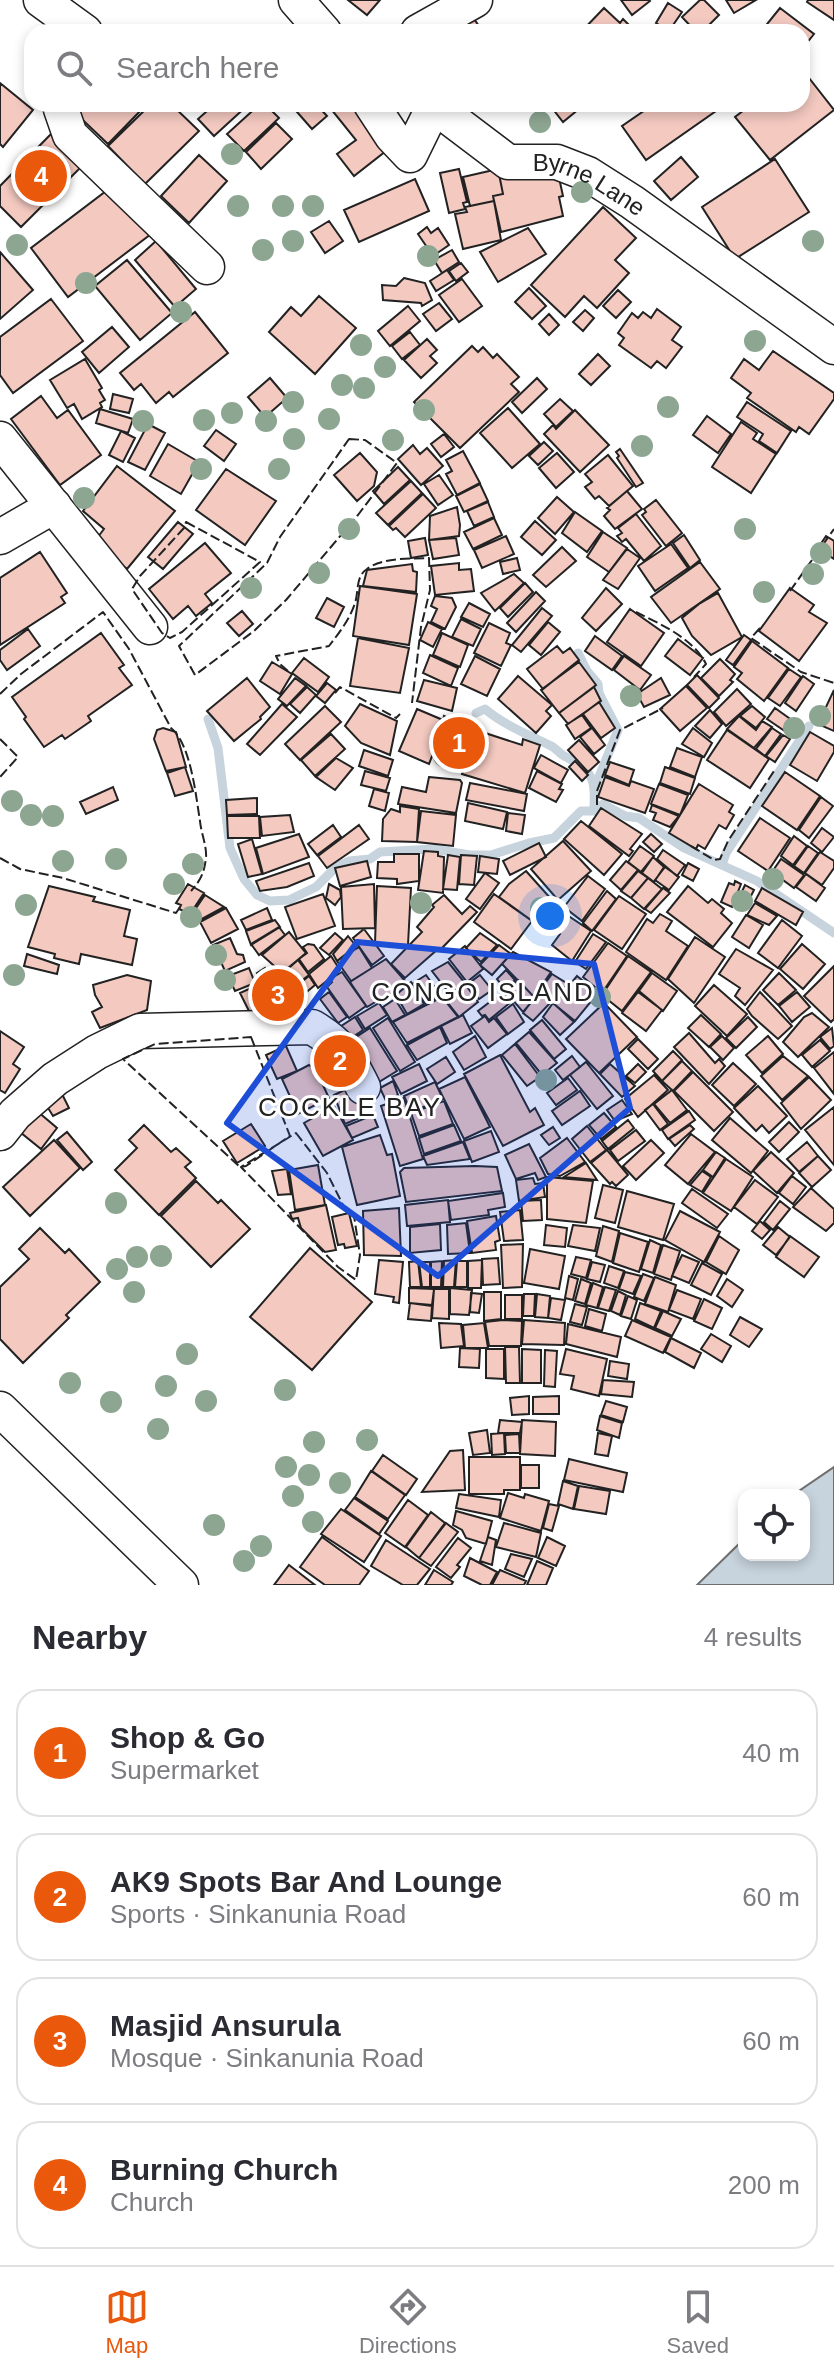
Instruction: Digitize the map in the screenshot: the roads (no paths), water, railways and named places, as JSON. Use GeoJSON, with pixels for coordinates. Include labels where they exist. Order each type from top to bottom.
{"type":"FeatureCollection","features":[{"type":"Feature","properties":{"kind":"street"},"geometry":{"type":"LineString","coordinates":[[41,0],[74,24]]}},
{"type":"Feature","properties":{"kind":"street"},"geometry":{"type":"LineString","coordinates":[[296,0],[317,24]]}},
{"type":"Feature","properties":{"kind":"street"},"geometry":{"type":"LineString","coordinates":[[432,24],[475,0]]}},
{"type":"Feature","properties":{"kind":"street"},"geometry":{"type":"LineString","coordinates":[[62,112],[70,135],[207,267]]}},
{"type":"Feature","properties":{"kind":"street","name":"Byrne Lane"},"geometry":{"type":"LineString","coordinates":[[376,112],[392,136],[410,155],[431,112]]}},
{"type":"Feature","properties":{"kind":"street","name":"Byrne Lane"},"geometry":{"type":"LineString","coordinates":[[442,112],[508,162],[557,162],[588,174],[632,202],[834,347]]}},
{"type":"Feature","properties":{"kind":"street"},"geometry":{"type":"LineString","coordinates":[[0,439],[150,627]]}},
{"type":"Feature","properties":{"kind":"street"},"geometry":{"type":"LineString","coordinates":[[0,537],[54,506]]}},
{"type":"Feature","properties":{"kind":"street"},"geometry":{"type":"LineString","coordinates":[[0,1133],[15,1114],[55,1079],[97,1052],[140,1031],[312,1027],[331,1038],[346,1053],[363,1087]]}},
{"type":"Feature","properties":{"kind":"street"},"geometry":{"type":"LineString","coordinates":[[0,1409],[181,1585]]}},
{"type":"Feature","properties":{"kind":"waterway"},"geometry":{"type":"LineString","coordinates":[[578,653],[598,684],[599,693],[618,730],[594,789]]}},
{"type":"Feature","properties":{"kind":"waterway"},"geometry":{"type":"LineString","coordinates":[[476,713],[485,709],[584,768],[593,782],[594,811]]}},
{"type":"Feature","properties":{"kind":"waterway"},"geometry":{"type":"LineString","coordinates":[[208,719],[218,748],[230,848],[244,879],[257,895],[270,901],[289,900],[316,887],[336,867],[349,861],[370,859],[380,852],[433,849],[491,855],[554,838],[581,811],[594,811],[603,804],[625,816],[639,818],[684,848],[757,881],[834,933]]}},
{"type":"Feature","properties":{"kind":"waterway"},"geometry":{"type":"LineString","coordinates":[[722,865],[726,853],[809,726]]}},
{"type":"Feature","properties":{"kind":"place","name":"Burning Church"},"geometry":{"type":"Point","coordinates":[41,176]}},
{"type":"Feature","properties":{"kind":"place","name":"Shop & Go"},"geometry":{"type":"Point","coordinates":[459,743]}},
{"type":"Feature","properties":{"kind":"place","name":"Masjid Ansurula"},"geometry":{"type":"Point","coordinates":[278,995]}},
{"type":"Feature","properties":{"kind":"place","name":"AK9 Spots Bar And Lounge"},"geometry":{"type":"Point","coordinates":[340,1061]}},
{"type":"Feature","properties":{"kind":"district","name":"CONGO ISLAND"},"geometry":{"type":"Point","coordinates":[483,992]}},
{"type":"Feature","properties":{"kind":"district","name":"COCKLE BAY"},"geometry":{"type":"Point","coordinates":[350,1107]}}]}
